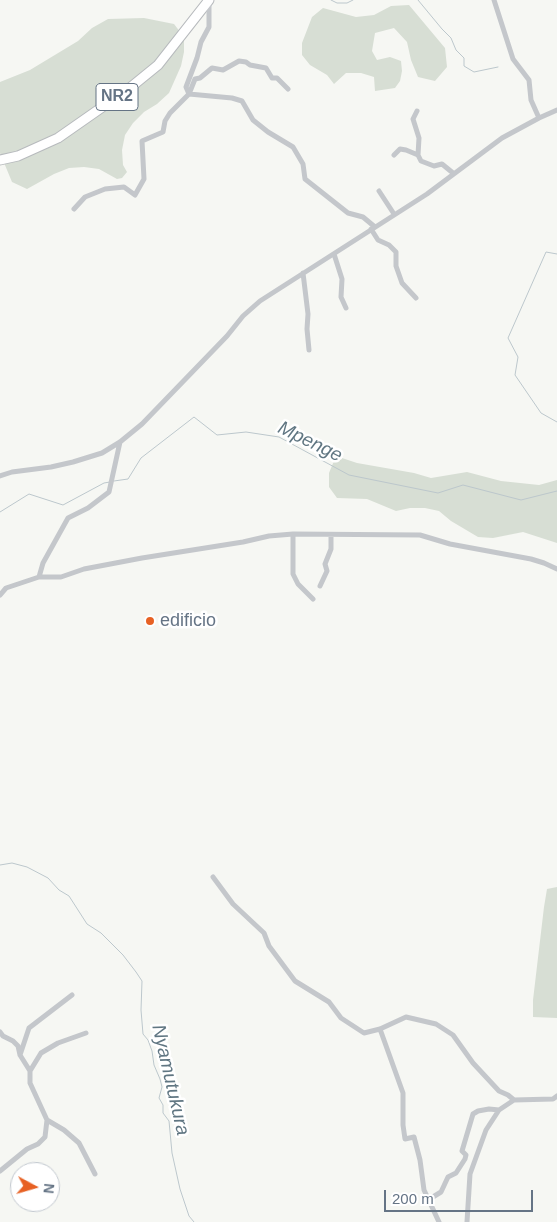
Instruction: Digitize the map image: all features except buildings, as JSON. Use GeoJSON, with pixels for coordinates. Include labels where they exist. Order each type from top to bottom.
{"type":"FeatureCollection","features":[{"type":"Feature","properties":{"kind":"highway","name":"NR2"},"geometry":{"type":"LineString","coordinates":[[0,160],[18,156],[58,138],[131,87],[158,65],[209,0]]}},
{"type":"Feature","properties":{"kind":"street"},"geometry":{"type":"LineString","coordinates":[[189,94],[186,87],[208,27],[209,0]]}},
{"type":"Feature","properties":{"kind":"street"},"geometry":{"type":"LineString","coordinates":[[494,0],[513,59],[529,80],[531,100],[539,118]]}},
{"type":"Feature","properties":{"kind":"street"},"geometry":{"type":"LineString","coordinates":[[74,208],[85,198],[105,189],[124,187],[135,195],[144,179],[142,141],[163,132],[165,121],[170,113],[189,94],[196,79],[212,68],[223,70],[239,61],[266,68],[272,78],[278,78],[288,89]]}},
{"type":"Feature","properties":{"kind":"street"},"geometry":{"type":"LineString","coordinates":[[189,94],[232,98],[242,101],[253,120],[268,132],[293,147],[303,164],[305,179],[348,214],[363,217],[373,228],[378,240],[389,245],[396,252],[396,266],[402,283],[416,298]]}},
{"type":"Feature","properties":{"kind":"street"},"geometry":{"type":"LineString","coordinates":[[0,476],[12,472],[73,462],[102,453],[120,442],[153,412],[250,310],[284,284],[427,194],[502,138],[557,110]]}},
{"type":"Feature","properties":{"kind":"street"},"geometry":{"type":"LineString","coordinates":[[417,111],[413,119],[419,138],[418,155]]}},
{"type":"Feature","properties":{"kind":"street"},"geometry":{"type":"LineString","coordinates":[[394,155],[400,149],[406,150],[418,155],[422,160],[434,166],[442,164],[453,173]]}},
{"type":"Feature","properties":{"kind":"street"},"geometry":{"type":"LineString","coordinates":[[379,191],[394,214]]}},
{"type":"Feature","properties":{"kind":"street"},"geometry":{"type":"LineString","coordinates":[[334,254],[342,279],[341,297],[346,308]]}},
{"type":"Feature","properties":{"kind":"street"},"geometry":{"type":"LineString","coordinates":[[303,273],[308,314],[309,350]]}},
{"type":"Feature","properties":{"kind":"street"},"geometry":{"type":"LineString","coordinates":[[39,578],[43,564],[68,518],[88,508],[108,492],[120,442]]}},
{"type":"Feature","properties":{"kind":"street"},"geometry":{"type":"LineString","coordinates":[[293,534],[293,574],[298,584],[313,599]]}},
{"type":"Feature","properties":{"kind":"street"},"geometry":{"type":"LineString","coordinates":[[0,595],[6,588],[39,578],[61,576],[84,569],[268,536],[293,534],[331,536],[420,535],[450,544],[531,559],[557,569]]}},
{"type":"Feature","properties":{"kind":"street"},"geometry":{"type":"LineString","coordinates":[[320,586],[327,572],[325,564],[331,549],[331,536]]}},
{"type":"Feature","properties":{"kind":"street"},"geometry":{"type":"LineString","coordinates":[[213,876],[233,904],[264,933],[269,946],[295,981],[329,1002],[341,1018],[364,1033],[380,1029],[406,1017],[436,1024],[453,1034],[473,1063],[500,1091],[514,1100]]}},
{"type":"Feature","properties":{"kind":"street"},"geometry":{"type":"LineString","coordinates":[[20,1055],[29,1028],[72,995]]}},
{"type":"Feature","properties":{"kind":"street"},"geometry":{"type":"LineString","coordinates":[[380,1029],[403,1093],[404,1139],[414,1138],[420,1160],[424,1190],[439,1222]]}},
{"type":"Feature","properties":{"kind":"street"},"geometry":{"type":"LineString","coordinates":[[0,1032],[18,1046],[20,1055],[30,1071],[30,1083],[47,1120],[45,1137],[0,1171]]}},
{"type":"Feature","properties":{"kind":"street"},"geometry":{"type":"LineString","coordinates":[[30,1071],[42,1053],[58,1043],[86,1033]]}},
{"type":"Feature","properties":{"kind":"street"},"geometry":{"type":"LineString","coordinates":[[467,1222],[470,1174],[486,1130],[499,1110],[514,1100],[553,1099],[557,1096]]}},
{"type":"Feature","properties":{"kind":"street"},"geometry":{"type":"LineString","coordinates":[[428,1200],[441,1192],[448,1177],[456,1173],[465,1159],[466,1155],[462,1150],[473,1114],[489,1109],[499,1110]]}},
{"type":"Feature","properties":{"kind":"street"},"geometry":{"type":"LineString","coordinates":[[47,1120],[64,1130],[79,1143],[95,1174]]}},
{"type":"Feature","properties":{"kind":"shaded area"},"geometry":{"type":"Polygon","coordinates":[[[409,5],[445,48],[447,67],[435,81],[418,77],[411,60],[407,42],[394,28],[375,33],[372,51],[377,60],[390,57],[401,61],[400,81],[395,88],[375,91],[374,77],[361,73],[346,73],[334,84],[327,75],[310,65],[302,55],[302,43],[312,17],[323,8],[356,17],[374,15],[391,6],[409,5]]]}},
{"type":"Feature","properties":{"kind":"shaded area"},"geometry":{"type":"Polygon","coordinates":[[[144,18],[174,24],[184,37],[184,52],[181,66],[169,93],[144,112],[125,135],[122,150],[123,165],[127,172],[122,178],[117,179],[99,169],[69,168],[27,189],[12,182],[0,153],[0,82],[30,70],[78,41],[92,28],[108,19],[144,18]]]}},
{"type":"Feature","properties":{"kind":"shaded area"},"geometry":{"type":"Polygon","coordinates":[[[336,456],[357,463],[414,473],[431,478],[467,472],[501,481],[539,485],[557,480],[557,543],[523,532],[493,538],[478,537],[451,521],[439,511],[425,508],[410,508],[396,511],[367,499],[337,498],[329,487],[329,473],[336,456]]]}},
{"type":"Feature","properties":{"kind":"shaded area"},"geometry":{"type":"Polygon","coordinates":[[[557,887],[557,1018],[533,1017],[533,1000],[547,889],[557,887]]]}},
{"type":"Feature","properties":{"kind":"waterway"},"geometry":{"type":"LineString","coordinates":[[331,0],[337,3],[347,3],[353,0]]}},
{"type":"Feature","properties":{"kind":"waterway"},"geometry":{"type":"LineString","coordinates":[[418,0],[451,38],[456,50],[464,58],[464,66],[474,72],[498,67]]}},
{"type":"Feature","properties":{"kind":"waterway","name":"Mpenge"},"geometry":{"type":"LineString","coordinates":[[557,254],[546,252],[508,338],[518,357],[515,375],[541,413],[557,422]]}},
{"type":"Feature","properties":{"kind":"waterway","name":"Mpenge"},"geometry":{"type":"LineString","coordinates":[[114,481],[128,479],[141,458],[194,417],[217,435],[246,432],[279,437],[349,475],[438,493],[463,485],[521,500],[557,491]]}},
{"type":"Feature","properties":{"kind":"waterway","name":"Mpenge"},"geometry":{"type":"LineString","coordinates":[[0,512],[29,494],[63,505],[104,483],[110,482]]}},
{"type":"Feature","properties":{"kind":"waterway","name":"Nyamutukura"},"geometry":{"type":"LineString","coordinates":[[0,865],[12,863],[27,867],[48,878],[59,890],[69,896],[87,924],[101,933],[123,955],[142,981],[141,1010],[143,1034],[148,1040],[152,1051],[154,1065],[162,1087],[159,1098],[163,1105],[163,1113],[169,1121],[172,1153],[180,1189],[189,1216],[194,1222]]}},
{"type":"Feature","properties":{"kind":"place","name":"edificio"},"geometry":{"type":"Point","coordinates":[150,621]}}]}
